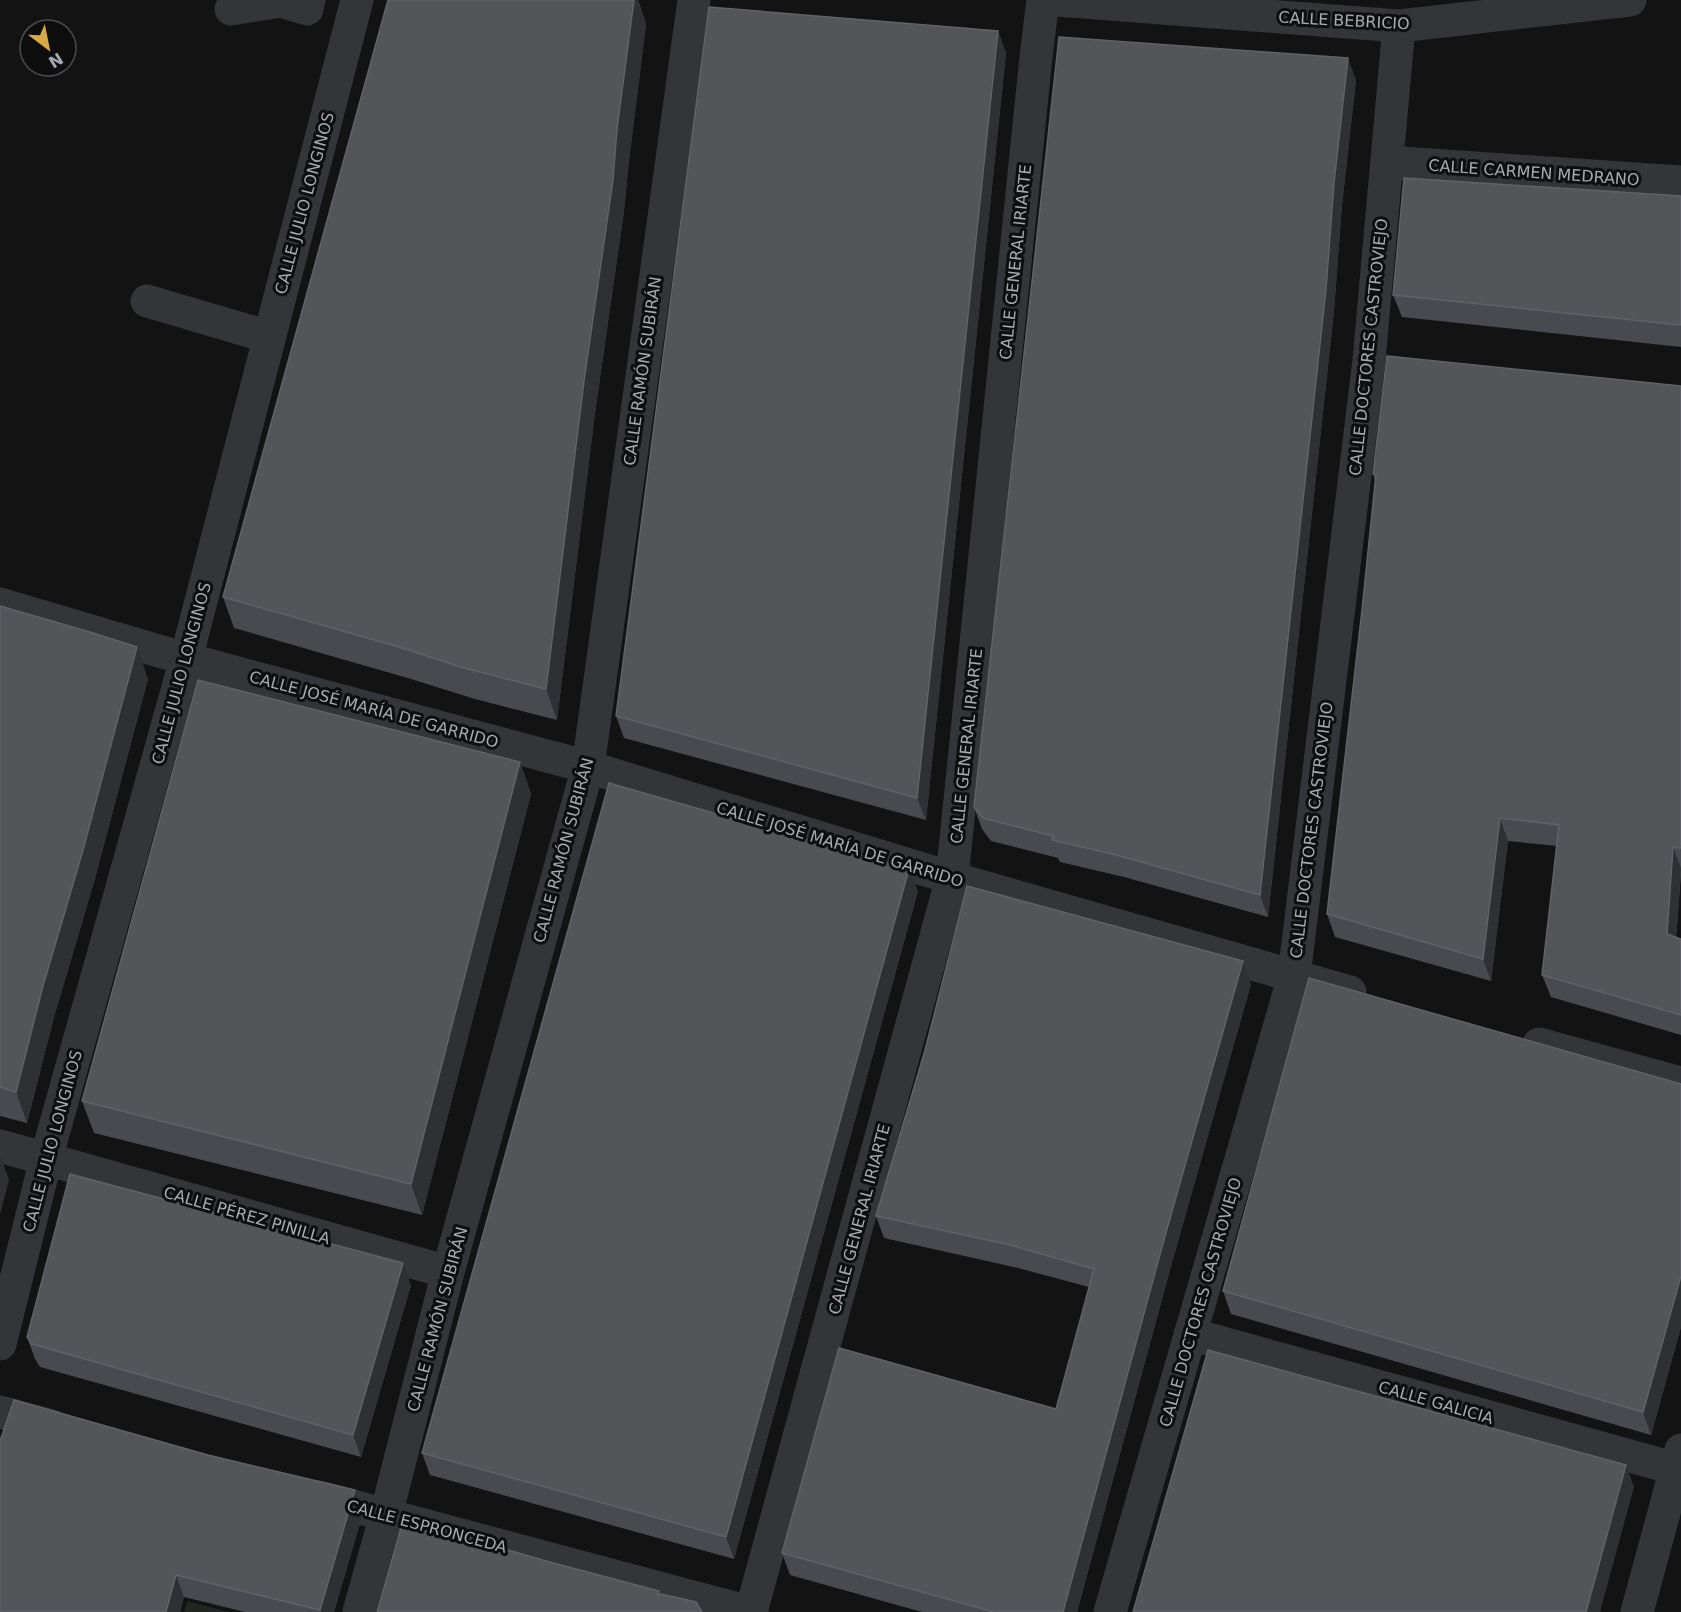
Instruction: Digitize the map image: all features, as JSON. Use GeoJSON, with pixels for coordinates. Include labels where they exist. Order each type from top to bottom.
{"type":"FeatureCollection","features":[{"type":"Feature","properties":{"kind":"street"},"geometry":{"type":"LineString","coordinates":[[231,9],[281,2],[307,9],[309,0]]}},
{"type":"Feature","properties":{"kind":"street","name":"CALLE JULIO LONGINOS"},"geometry":{"type":"LineString","coordinates":[[0,1344],[46,1159],[186,659],[357,0]]}},
{"type":"Feature","properties":{"kind":"street","name":"CALLE RAMÓN SUBIRÁN"},"geometry":{"type":"LineString","coordinates":[[359,1612],[448,1272],[588,767],[694,0]]}},
{"type":"Feature","properties":{"kind":"street","name":"CALLE GENERAL IRIARTE"},"geometry":{"type":"LineString","coordinates":[[750,1612],[952,878],[1043,0]]}},
{"type":"Feature","properties":{"kind":"street","name":"CALLE BEBRICIO"},"geometry":{"type":"LineString","coordinates":[[1057,0],[1399,26],[1630,0]]}},
{"type":"Feature","properties":{"kind":"street","name":"CALLE DOCTORES CASTROVIEJO"},"geometry":{"type":"LineString","coordinates":[[1110,1612],[1294,976],[1369,360],[1399,26]]}},
{"type":"Feature","properties":{"kind":"street","name":"CALLE CARMEN MEDRANO"},"geometry":{"type":"LineString","coordinates":[[1387,162],[1681,182]]}},
{"type":"Feature","properties":{"kind":"street"},"geometry":{"type":"LineString","coordinates":[[147,301],[269,337]]}},
{"type":"Feature","properties":{"kind":"street"},"geometry":{"type":"LineString","coordinates":[[1369,360],[1403,363]]}},
{"type":"Feature","properties":{"kind":"street","name":"CALLE JOSÉ MARÍA DE GARRIDO"},"geometry":{"type":"LineString","coordinates":[[0,604],[186,659],[588,767],[952,878],[1381,1001]]}},
{"type":"Feature","properties":{"kind":"street"},"geometry":{"type":"LineString","coordinates":[[1508,1036],[1681,1083]]}},
{"type":"Feature","properties":{"kind":"street","name":"CALLE PÉREZ PINILLA"},"geometry":{"type":"LineString","coordinates":[[0,1146],[448,1272]]}},
{"type":"Feature","properties":{"kind":"street","name":"CALLE GALICIA"},"geometry":{"type":"LineString","coordinates":[[1190,1334],[1679,1463]]}},
{"type":"Feature","properties":{"kind":"street"},"geometry":{"type":"LineString","coordinates":[[0,1412],[80,1433]]}},
{"type":"Feature","properties":{"kind":"street"},"geometry":{"type":"LineString","coordinates":[[1637,1612],[1679,1463]]}},
{"type":"Feature","properties":{"kind":"street","name":"CALLE ESPRONCEDA"},"geometry":{"type":"LineString","coordinates":[[296,1491],[750,1612]]}},
{"type":"Feature","properties":{"kind":"shaded area"},"geometry":{"type":"Polygon","coordinates":[[[187,1601],[229,1612],[184,1612],[187,1601]]]}},
{"type":"Feature","properties":{"kind":"building"},"geometry":{"type":"Polygon","coordinates":[[[388,0],[634,0],[617,129],[613,180],[584,381],[546,689],[464,668],[223,597],[388,0]]]}},
{"type":"Feature","properties":{"kind":"building"},"geometry":{"type":"Polygon","coordinates":[[[709,7],[998,31],[917,798],[616,716],[709,7]]]}},
{"type":"Feature","properties":{"kind":"building"},"geometry":{"type":"Polygon","coordinates":[[[1059,37],[1348,58],[1334,183],[1326,289],[1260,895],[1116,855],[1052,840],[1053,836],[983,818],[974,807],[1059,37]]]}},
{"type":"Feature","properties":{"kind":"building"},"geometry":{"type":"Polygon","coordinates":[[[1404,178],[1681,196],[1681,325],[1393,295],[1404,178]]]}},
{"type":"Feature","properties":{"kind":"building"},"geometry":{"type":"Polygon","coordinates":[[[1387,356],[1681,386],[1681,848],[1673,847],[1667,934],[1681,939],[1681,1015],[1542,975],[1559,825],[1500,818],[1483,959],[1327,914],[1362,610],[1376,474],[1373,474],[1387,356]]]}},
{"type":"Feature","properties":{"kind":"building"},"geometry":{"type":"Polygon","coordinates":[[[0,606],[137,647],[16,1092],[0,1087],[0,606]]]}},
{"type":"Feature","properties":{"kind":"building"},"geometry":{"type":"Polygon","coordinates":[[[198,680],[520,762],[411,1184],[82,1101],[198,680]]]}},
{"type":"Feature","properties":{"kind":"building"},"geometry":{"type":"Polygon","coordinates":[[[609,783],[909,869],[726,1537],[422,1453],[609,783]]]}},
{"type":"Feature","properties":{"kind":"building"},"geometry":{"type":"Polygon","coordinates":[[[967,886],[1243,961],[1165,1236],[1063,1612],[994,1612],[782,1553],[839,1348],[1056,1409],[1094,1269],[1010,1245],[876,1216],[925,1050],[967,886]]]}},
{"type":"Feature","properties":{"kind":"building"},"geometry":{"type":"Polygon","coordinates":[[[1309,978],[1681,1084],[1681,1276],[1643,1412],[1223,1291],[1309,978]]]}},
{"type":"Feature","properties":{"kind":"building"},"geometry":{"type":"Polygon","coordinates":[[[70,1174],[403,1263],[353,1435],[32,1344],[27,1337],[70,1174]]]}},
{"type":"Feature","properties":{"kind":"building"},"geometry":{"type":"Polygon","coordinates":[[[1208,1350],[1626,1465],[1586,1612],[1133,1612],[1208,1350]]]}},
{"type":"Feature","properties":{"kind":"building"},"geometry":{"type":"Polygon","coordinates":[[[14,1400],[208,1455],[355,1490],[320,1610],[176,1575],[166,1612],[0,1612],[0,1441],[14,1400]]]}},
{"type":"Feature","properties":{"kind":"building"},"geometry":{"type":"Polygon","coordinates":[[[403,1520],[659,1591],[658,1595],[696,1602],[702,1612],[377,1612],[403,1520]]]}}]}
